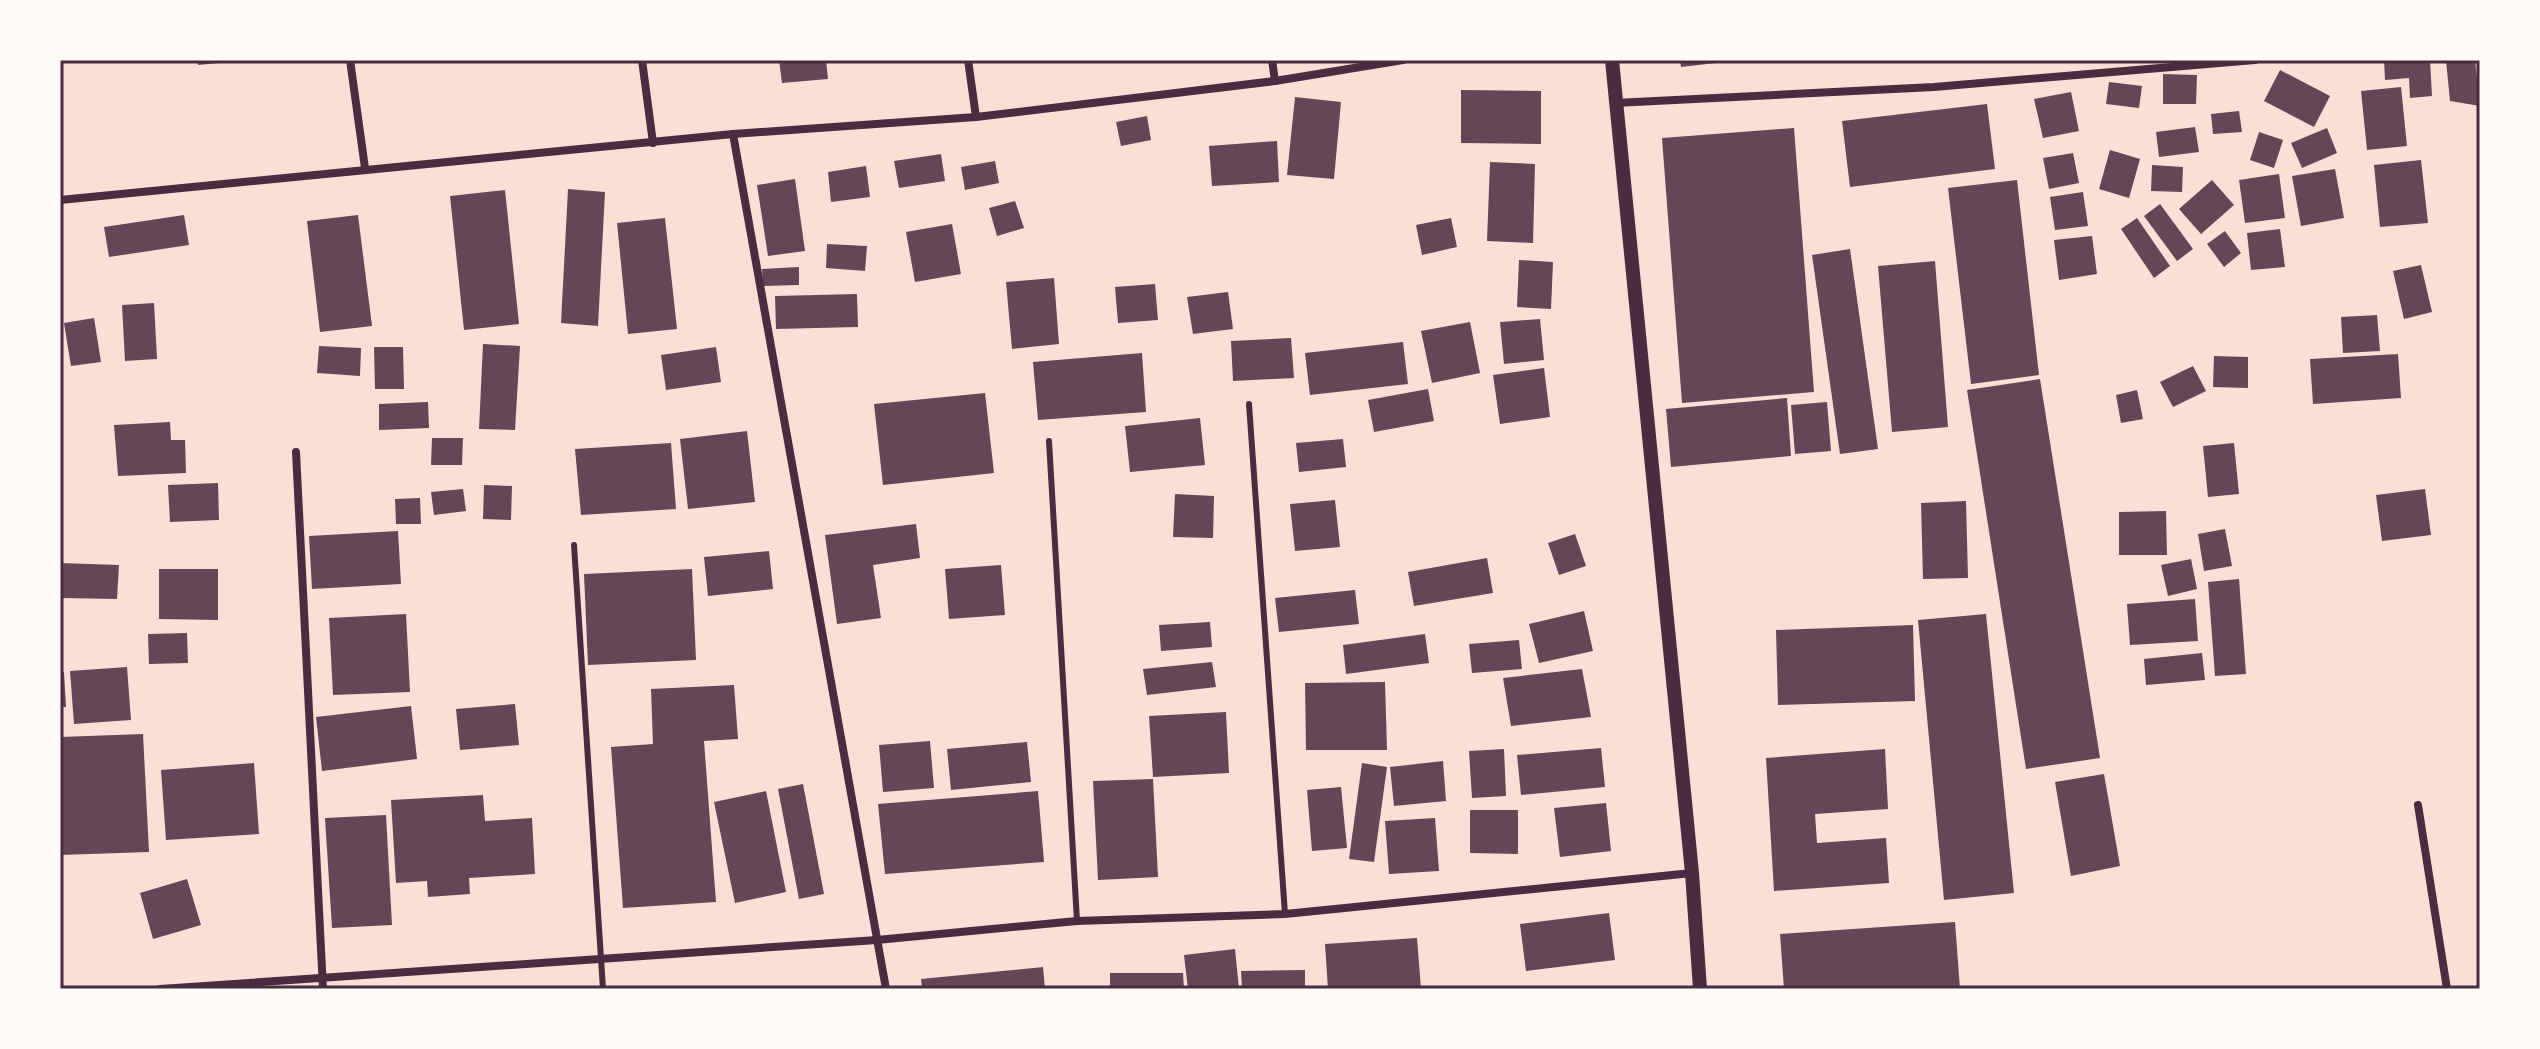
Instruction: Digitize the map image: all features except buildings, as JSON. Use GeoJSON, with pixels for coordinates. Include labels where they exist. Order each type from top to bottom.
{"type":"FeatureCollection","features":[{"type":"Feature","properties":{"kind":"street"},"geometry":{"type":"LineString","coordinates":[[350,60],[365,168]]}},
{"type":"Feature","properties":{"kind":"street"},"geometry":{"type":"LineString","coordinates":[[642,60],[653,143]]}},
{"type":"Feature","properties":{"kind":"street"},"geometry":{"type":"LineString","coordinates":[[968,60],[976,117]]}},
{"type":"Feature","properties":{"kind":"street"},"geometry":{"type":"LineString","coordinates":[[1272,60],[1275,81]]}},
{"type":"Feature","properties":{"kind":"street"},"geometry":{"type":"LineString","coordinates":[[60,200],[733,134],[976,117],[1275,81],[1403,60]]}},
{"type":"Feature","properties":{"kind":"street"},"geometry":{"type":"LineString","coordinates":[[1612,60],[1692,873],[1700,989]]}},
{"type":"Feature","properties":{"kind":"street"},"geometry":{"type":"LineString","coordinates":[[1615,103],[1934,87],[2255,60]]}},
{"type":"Feature","properties":{"kind":"street"},"geometry":{"type":"LineString","coordinates":[[733,134],[886,989]]}},
{"type":"Feature","properties":{"kind":"street"},"geometry":{"type":"LineString","coordinates":[[296,452],[323,989]]}},
{"type":"Feature","properties":{"kind":"street"},"geometry":{"type":"LineString","coordinates":[[2418,805],[2447,989]]}},
{"type":"Feature","properties":{"kind":"street"},"geometry":{"type":"LineString","coordinates":[[160,989],[321,975],[877,940],[1077,921],[1285,914],[1692,873]]}},
{"type":"Feature","properties":{"kind":"lane"},"geometry":{"type":"LineString","coordinates":[[1249,404],[1285,914]]}},
{"type":"Feature","properties":{"kind":"lane"},"geometry":{"type":"LineString","coordinates":[[1049,441],[1077,921]]}},
{"type":"Feature","properties":{"kind":"lane"},"geometry":{"type":"LineString","coordinates":[[574,545],[603,989]]}}]}
